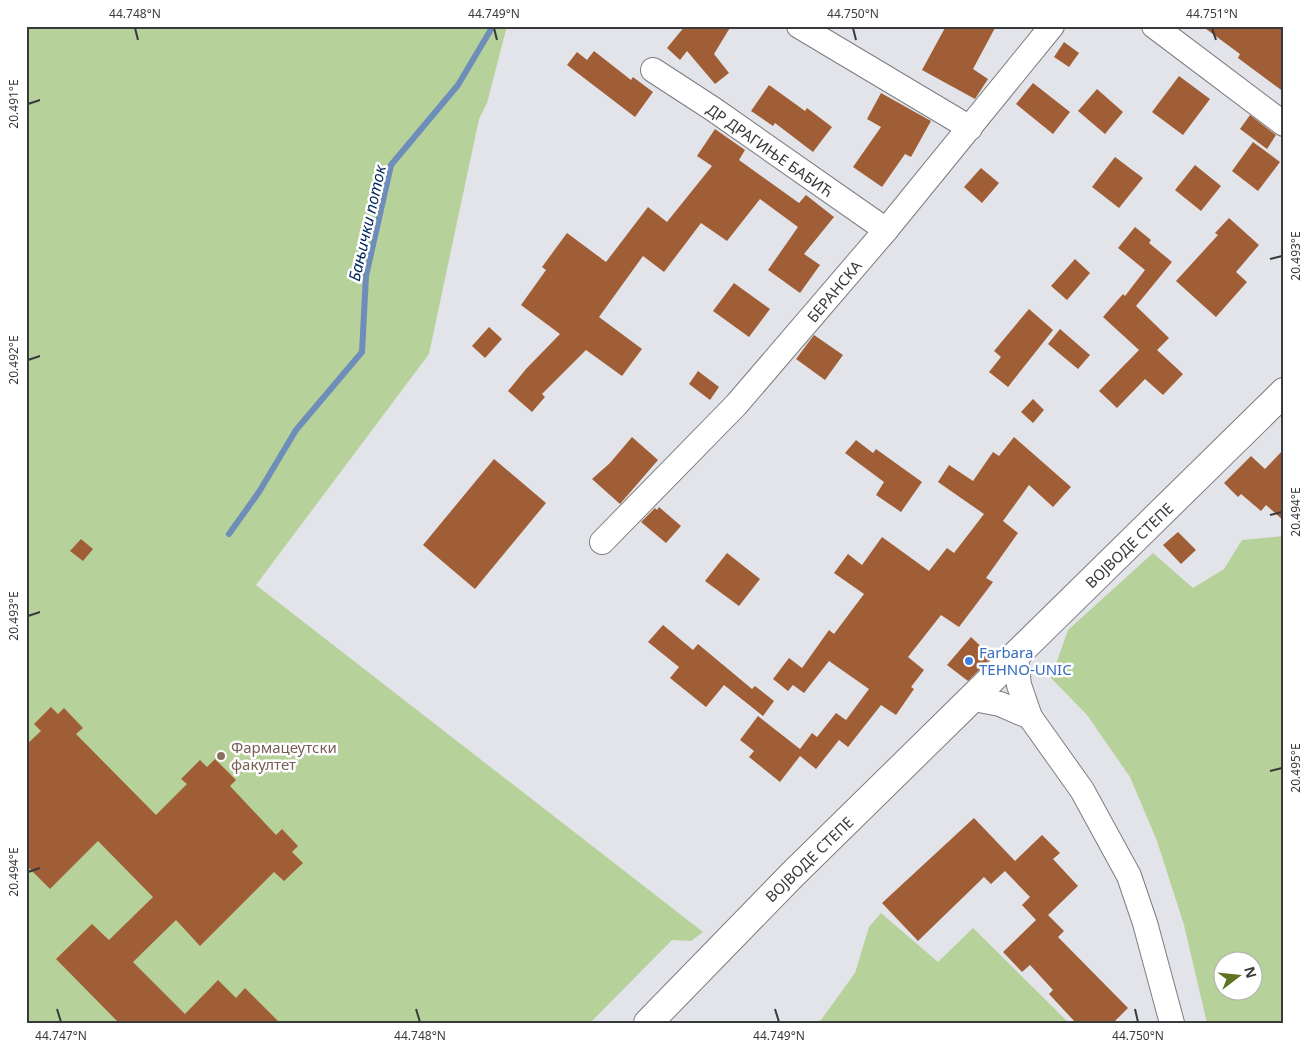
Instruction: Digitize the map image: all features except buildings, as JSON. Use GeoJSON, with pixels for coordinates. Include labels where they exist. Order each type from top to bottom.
{"type":"FeatureCollection","features":[{"type":"Feature","properties":{"kind":"street"},"geometry":{"type":"LineString","coordinates":[[799,26],[970,128]]}},
{"type":"Feature","properties":{"kind":"street"},"geometry":{"type":"LineString","coordinates":[[1154,26],[1284,124]]}},
{"type":"Feature","properties":{"kind":"street","name":"БЕРАНСКА"},"geometry":{"type":"LineString","coordinates":[[602,542],[736,405],[886,230],[970,128],[1044,29]]}},
{"type":"Feature","properties":{"kind":"street","name":"ДР ДРАГИЊЕ БАБИЋ"},"geometry":{"type":"LineString","coordinates":[[654,70],[886,230]]}},
{"type":"Feature","properties":{"kind":"street","name":"ВОЈВОДЕ СТЕПЕ"},"geometry":{"type":"LineString","coordinates":[[648,1023],[792,875],[974,699],[1284,392]]}},
{"type":"Feature","properties":{"kind":"street"},"geometry":{"type":"LineString","coordinates":[[1016,657],[1019,684],[1030,717],[1082,790],[1107,832],[1129,876],[1145,923],[1172,1023]]}},
{"type":"Feature","properties":{"kind":"street"},"geometry":{"type":"LineString","coordinates":[[974,699],[1000,704],[1030,717]]}},
{"type":"Feature","properties":{"kind":"green space"},"geometry":{"type":"Polygon","coordinates":[[[26,26],[507,26],[487,103],[479,119],[429,354],[256,585],[703,932],[691,941],[672,940],[590,1023],[26,1023],[26,26]]]}},
{"type":"Feature","properties":{"kind":"green space"},"geometry":{"type":"Polygon","coordinates":[[[1284,536],[1284,1023],[1207,1023],[1184,925],[1157,841],[1130,777],[1087,715],[1051,678],[1068,630],[1153,553],[1193,588],[1224,569],[1242,540],[1284,536]]]}},
{"type":"Feature","properties":{"kind":"green space"},"geometry":{"type":"Polygon","coordinates":[[[881,913],[938,962],[973,928],[1069,1023],[815,1023],[821,1020],[855,973],[869,927],[881,913]]]}},
{"type":"Feature","properties":{"kind":"waterway","name":"Бањички поток"},"geometry":{"type":"LineString","coordinates":[[229,534],[259,492],[296,430],[362,352],[366,276],[391,165],[458,85],[493,26]]}},
{"type":"Feature","properties":{"kind":"place","name":"Farbara TEHNO-UNIC"},"geometry":{"type":"Point","coordinates":[969,661]}},
{"type":"Feature","properties":{"kind":"place","name":"Фармацеутски факултет"},"geometry":{"type":"Point","coordinates":[221,756]}}]}
